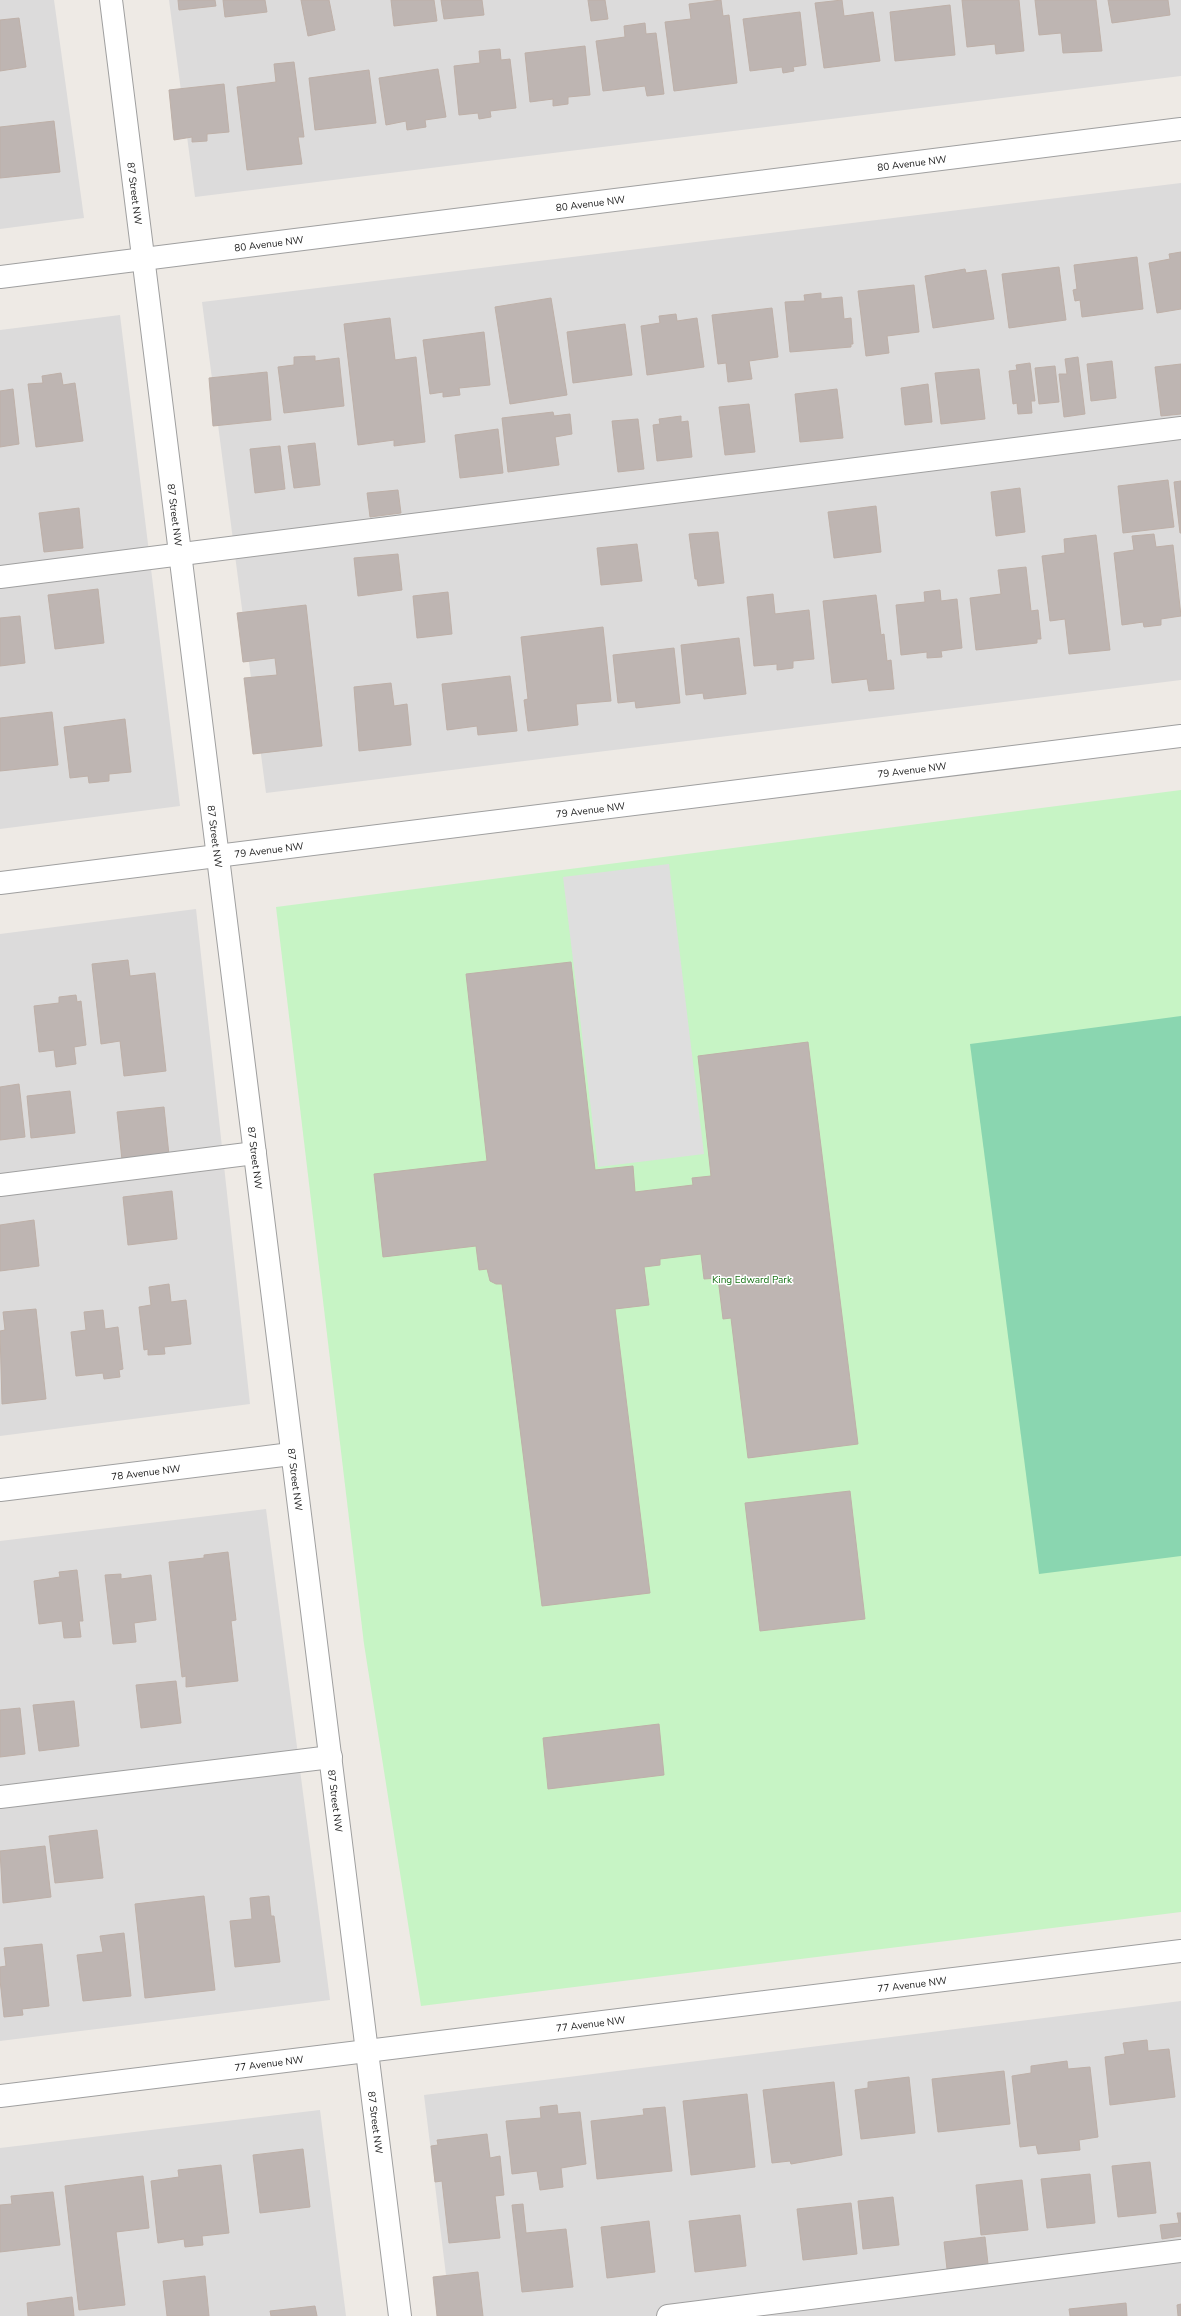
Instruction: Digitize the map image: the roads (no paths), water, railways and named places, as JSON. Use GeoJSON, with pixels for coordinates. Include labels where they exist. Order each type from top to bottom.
{"type":"FeatureCollection","features":[{"type":"Feature","properties":{"kind":"street","name":"87 Street NW"},"geometry":{"type":"LineString","coordinates":[[112,0],[291,1454],[331,1757],[400,2316]]}},
{"type":"Feature","properties":{"kind":"street","name":"80 Avenue NW"},"geometry":{"type":"LineString","coordinates":[[0,277],[1181,129]]}},
{"type":"Feature","properties":{"kind":"street"},"geometry":{"type":"LineString","coordinates":[[0,577],[1181,428]]}},
{"type":"Feature","properties":{"kind":"street","name":"79 Avenue NW"},"geometry":{"type":"LineString","coordinates":[[0,883],[1181,736]]}},
{"type":"Feature","properties":{"kind":"street"},"geometry":{"type":"LineString","coordinates":[[0,1185],[255,1153]]}},
{"type":"Feature","properties":{"kind":"street","name":"78 Avenue NW"},"geometry":{"type":"LineString","coordinates":[[0,1490],[291,1454]]}},
{"type":"Feature","properties":{"kind":"street"},"geometry":{"type":"LineString","coordinates":[[0,1797],[331,1757]]}},
{"type":"Feature","properties":{"kind":"street","name":"77 Avenue NW"},"geometry":{"type":"LineString","coordinates":[[0,2096],[1181,1951]]}},
{"type":"Feature","properties":{"kind":"street"},"geometry":{"type":"LineString","coordinates":[[668,2316],[1181,2251]]}},
{"type":"Feature","properties":{"kind":"park label","name":"King Edward Park"},"geometry":{"type":"Point","coordinates":[752,1279]}}]}
